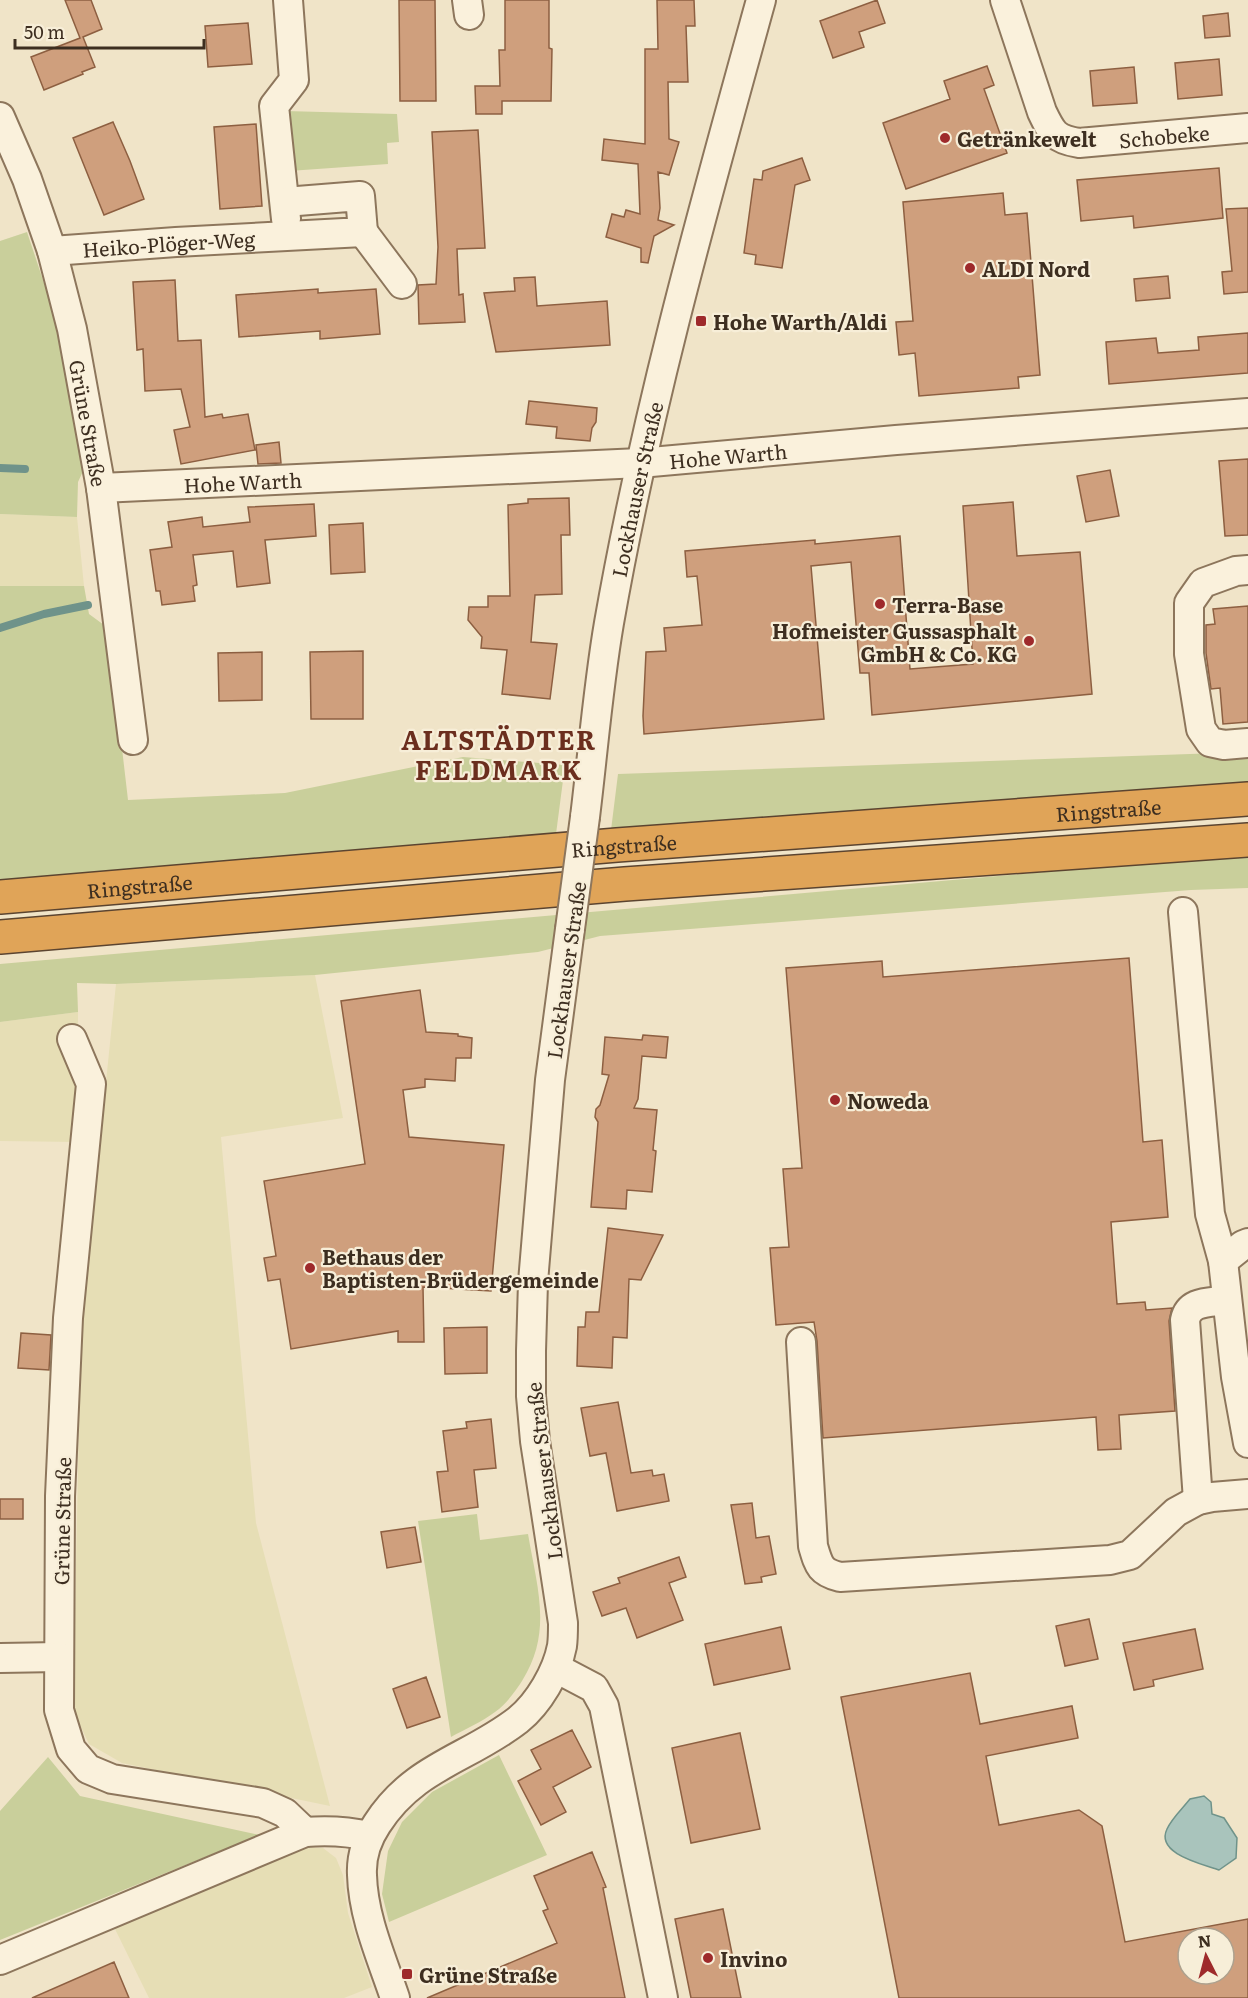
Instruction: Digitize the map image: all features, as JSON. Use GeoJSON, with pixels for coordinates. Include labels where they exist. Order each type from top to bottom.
{"type":"FeatureCollection","features":[{"type":"Feature","properties":{"kind":"highway","name":"Ringstraße"},"geometry":{"type":"LineString","coordinates":[[0,897],[594,847],[1248,799]]}},
{"type":"Feature","properties":{"kind":"highway","name":"Ringstraße"},"geometry":{"type":"LineString","coordinates":[[0,937],[613,885],[1248,840]]}},
{"type":"Feature","properties":{"kind":"street"},"geometry":{"type":"LineString","coordinates":[[287,236],[274,106],[294,80],[288,0]]}},
{"type":"Feature","properties":{"kind":"street","name":"Lockhauser Straße"},"geometry":{"type":"LineString","coordinates":[[395,1998],[368,1915],[364,1895],[361,1874],[369,1836],[388,1807],[421,1776],[470,1750],[520,1719],[540,1696],[556,1668],[562,1646],[563,1623],[535,1441],[531,1396],[533,1282],[550,1080],[609,625],[640,464],[688,266],[761,0]]}},
{"type":"Feature","properties":{"kind":"street","name":"Schobeke"},"geometry":{"type":"LineString","coordinates":[[1005,0],[1042,112],[1050,128],[1062,140],[1078,143],[1248,128]]}},
{"type":"Feature","properties":{"kind":"street","name":"Grüne Straße"},"geometry":{"type":"LineString","coordinates":[[0,117],[27,179],[52,251],[72,329],[101,488],[133,741]]}},
{"type":"Feature","properties":{"kind":"street"},"geometry":{"type":"LineString","coordinates":[[285,202],[360,196],[363,232],[402,284]]}},
{"type":"Feature","properties":{"kind":"street","name":"Heiko-Plöger-Weg"},"geometry":{"type":"LineString","coordinates":[[52,251],[363,232]]}},
{"type":"Feature","properties":{"kind":"street","name":"Hohe Warth"},"geometry":{"type":"LineString","coordinates":[[101,488],[640,464],[896,440],[1248,413]]}},
{"type":"Feature","properties":{"kind":"street"},"geometry":{"type":"LineString","coordinates":[[1248,570],[1236,571],[1203,583],[1189,603],[1189,654],[1201,729],[1210,742],[1224,745],[1248,743]]}},
{"type":"Feature","properties":{"kind":"street"},"geometry":{"type":"LineString","coordinates":[[1183,912],[1210,1214],[1223,1261],[1236,1377],[1248,1443]]}},
{"type":"Feature","properties":{"kind":"street","name":"Grüne Straße"},"geometry":{"type":"LineString","coordinates":[[72,1039],[91,1084],[68,1318],[60,1496],[59,1710],[71,1749],[88,1768],[112,1779],[263,1803],[285,1813],[305,1832]]}},
{"type":"Feature","properties":{"kind":"street"},"geometry":{"type":"LineString","coordinates":[[1223,1261],[1248,1243]]}},
{"type":"Feature","properties":{"kind":"street"},"geometry":{"type":"LineString","coordinates":[[1198,1500],[1185,1320],[1187,1312],[1195,1305],[1227,1300]]}},
{"type":"Feature","properties":{"kind":"street"},"geometry":{"type":"LineString","coordinates":[[801,1342],[813,1546],[819,1566],[827,1573],[840,1577],[1110,1560],[1130,1555],[1176,1512],[1198,1500],[1248,1494]]}},
{"type":"Feature","properties":{"kind":"street"},"geometry":{"type":"LineString","coordinates":[[0,1658],[59,1657]]}},
{"type":"Feature","properties":{"kind":"street"},"geometry":{"type":"LineString","coordinates":[[556,1668],[594,1688],[604,1706],[663,1998]]}},
{"type":"Feature","properties":{"kind":"street"},"geometry":{"type":"LineString","coordinates":[[0,1960],[305,1832],[348,1831],[369,1836]]}},
{"type":"Feature","properties":{"kind":"shaded area"},"geometry":{"type":"Polygon","coordinates":[[[0,514],[77,517],[84,586],[0,586],[0,514]]]}},
{"type":"Feature","properties":{"kind":"shaded area"},"geometry":{"type":"Polygon","coordinates":[[[315,975],[343,1118],[221,1137],[256,1523],[330,1806],[122,1763],[89,1744],[73,1710],[81,1327],[116,984],[315,975]]]}},
{"type":"Feature","properties":{"kind":"shaded area"},"geometry":{"type":"Polygon","coordinates":[[[78,1012],[78,1142],[0,1141],[0,1022],[78,1012]]]}},
{"type":"Feature","properties":{"kind":"shaded area"},"geometry":{"type":"Polygon","coordinates":[[[302,1847],[323,1848],[336,1858],[343,1875],[348,1913],[372,1987],[344,1998],[149,1998],[114,1927],[302,1847]]]}},
{"type":"Feature","properties":{"kind":"green space"},"geometry":{"type":"Polygon","coordinates":[[[285,111],[397,114],[399,142],[387,143],[388,164],[289,171],[285,111]]]}},
{"type":"Feature","properties":{"kind":"green space"},"geometry":{"type":"Polygon","coordinates":[[[27,232],[58,325],[84,469],[78,482],[77,517],[0,514],[0,241],[27,232]]]}},
{"type":"Feature","properties":{"kind":"green space"},"geometry":{"type":"Polygon","coordinates":[[[0,586],[84,586],[89,614],[108,628],[128,800],[285,793],[463,757],[565,765],[556,834],[0,882],[0,586]]]}},
{"type":"Feature","properties":{"kind":"green space"},"geometry":{"type":"Polygon","coordinates":[[[1248,752],[1248,783],[611,830],[618,774],[1248,752]]]}},
{"type":"Feature","properties":{"kind":"green space"},"geometry":{"type":"Polygon","coordinates":[[[1248,854],[1248,888],[1191,890],[600,936],[538,952],[315,975],[116,984],[77,983],[78,1012],[0,1022],[0,964],[1248,854]]]}},
{"type":"Feature","properties":{"kind":"green space"},"geometry":{"type":"Polygon","coordinates":[[[477,1514],[480,1540],[528,1534],[538,1591],[540,1627],[532,1663],[510,1698],[490,1716],[451,1737],[418,1521],[477,1514]]]}},
{"type":"Feature","properties":{"kind":"green space"},"geometry":{"type":"Polygon","coordinates":[[[499,1755],[547,1855],[389,1922],[382,1894],[388,1851],[402,1822],[432,1792],[499,1755]]]}},
{"type":"Feature","properties":{"kind":"green space"},"geometry":{"type":"Polygon","coordinates":[[[48,1757],[80,1796],[260,1835],[0,1940],[0,1811],[48,1757]]]}},
{"type":"Feature","properties":{"kind":"water"},"geometry":{"type":"Polygon","coordinates":[[[1204,1796],[1211,1802],[1212,1814],[1224,1818],[1237,1838],[1236,1858],[1219,1870],[1182,1857],[1168,1845],[1165,1838],[1169,1825],[1190,1799],[1204,1796]]]}},
{"type":"Feature","properties":{"kind":"building"},"geometry":{"type":"Polygon","coordinates":[[[65,0],[91,0],[102,29],[83,37],[95,67],[44,90],[31,57],[80,38],[65,0]]]}},
{"type":"Feature","properties":{"kind":"building"},"geometry":{"type":"Polygon","coordinates":[[[399,0],[435,0],[436,101],[400,101],[399,0]]]}},
{"type":"Feature","properties":{"kind":"building"},"geometry":{"type":"Polygon","coordinates":[[[505,0],[549,0],[549,48],[552,49],[551,101],[502,101],[502,114],[476,114],[475,86],[500,86],[499,50],[505,50],[505,0]]]}},
{"type":"Feature","properties":{"kind":"building"},"geometry":{"type":"Polygon","coordinates":[[[657,0],[694,0],[695,26],[686,26],[688,82],[668,82],[669,139],[679,142],[669,175],[658,172],[660,208],[658,220],[674,225],[654,236],[648,263],[641,262],[641,248],[606,237],[612,214],[624,217],[626,210],[640,214],[638,164],[602,160],[604,139],[645,144],[645,49],[658,49],[657,0]]]}},
{"type":"Feature","properties":{"kind":"building"},"geometry":{"type":"Polygon","coordinates":[[[877,0],[885,23],[859,32],[864,47],[833,58],[820,21],[877,0]]]}},
{"type":"Feature","properties":{"kind":"building"},"geometry":{"type":"Polygon","coordinates":[[[1228,13],[1230,36],[1205,38],[1203,16],[1228,13]]]}},
{"type":"Feature","properties":{"kind":"building"},"geometry":{"type":"Polygon","coordinates":[[[248,23],[252,64],[208,67],[205,26],[248,23]]]}},
{"type":"Feature","properties":{"kind":"building"},"geometry":{"type":"Polygon","coordinates":[[[1219,59],[1222,95],[1178,99],[1175,63],[1219,59]]]}},
{"type":"Feature","properties":{"kind":"building","name":"Getränkewelt"},"geometry":{"type":"Polygon","coordinates":[[[987,66],[994,85],[984,89],[1007,153],[906,189],[883,123],[950,99],[944,81],[987,66]]]}},
{"type":"Feature","properties":{"kind":"building"},"geometry":{"type":"Polygon","coordinates":[[[1134,67],[1137,103],[1093,106],[1090,71],[1134,67]]]}},
{"type":"Feature","properties":{"kind":"building"},"geometry":{"type":"Polygon","coordinates":[[[113,122],[144,199],[104,215],[73,138],[113,122]]]}},
{"type":"Feature","properties":{"kind":"building"},"geometry":{"type":"Polygon","coordinates":[[[256,124],[262,206],[220,209],[214,127],[256,124]]]}},
{"type":"Feature","properties":{"kind":"building"},"geometry":{"type":"Polygon","coordinates":[[[478,130],[485,248],[457,249],[459,295],[463,294],[465,322],[419,324],[418,285],[436,284],[438,247],[432,132],[478,130]]]}},
{"type":"Feature","properties":{"kind":"building"},"geometry":{"type":"Polygon","coordinates":[[[802,158],[810,180],[795,185],[782,268],[755,264],[756,255],[744,253],[754,179],[762,180],[763,171],[802,158]]]}},
{"type":"Feature","properties":{"kind":"building"},"geometry":{"type":"Polygon","coordinates":[[[1219,168],[1223,218],[1134,228],[1133,216],[1081,221],[1077,180],[1219,168]]]}},
{"type":"Feature","properties":{"kind":"building","name":"ALDI Nord"},"geometry":{"type":"Polygon","coordinates":[[[1003,193],[1005,215],[1027,213],[1040,375],[1018,377],[1019,388],[919,396],[915,353],[899,355],[896,322],[913,321],[903,202],[1003,193]]]}},
{"type":"Feature","properties":{"kind":"building"},"geometry":{"type":"Polygon","coordinates":[[[1248,208],[1248,292],[1224,294],[1222,272],[1232,271],[1226,209],[1248,208]]]}},
{"type":"Feature","properties":{"kind":"building"},"geometry":{"type":"Polygon","coordinates":[[[1168,276],[1170,298],[1136,301],[1134,279],[1168,276]]]}},
{"type":"Feature","properties":{"kind":"building"},"geometry":{"type":"Polygon","coordinates":[[[535,277],[537,306],[607,301],[610,345],[496,352],[484,293],[515,291],[514,278],[535,277]]]}},
{"type":"Feature","properties":{"kind":"building"},"geometry":{"type":"Polygon","coordinates":[[[175,280],[178,341],[201,340],[205,417],[222,414],[223,418],[248,414],[255,450],[181,464],[174,430],[190,427],[181,389],[145,391],[143,349],[137,350],[133,282],[175,280]]]}},
{"type":"Feature","properties":{"kind":"building"},"geometry":{"type":"Polygon","coordinates":[[[318,289],[318,293],[376,289],[380,334],[320,339],[320,331],[239,337],[236,295],[318,289]]]}},
{"type":"Feature","properties":{"kind":"building"},"geometry":{"type":"Polygon","coordinates":[[[1248,333],[1248,373],[1109,384],[1106,342],[1156,338],[1158,353],[1199,350],[1198,337],[1248,333]]]}},
{"type":"Feature","properties":{"kind":"building"},"geometry":{"type":"Polygon","coordinates":[[[529,401],[597,408],[596,422],[592,428],[590,441],[556,438],[557,427],[526,424],[529,401]]]}},
{"type":"Feature","properties":{"kind":"building"},"geometry":{"type":"Polygon","coordinates":[[[279,442],[281,463],[258,464],[256,445],[279,442]]]}},
{"type":"Feature","properties":{"kind":"building"},"geometry":{"type":"Polygon","coordinates":[[[1248,459],[1248,535],[1225,536],[1219,461],[1248,459]]]}},
{"type":"Feature","properties":{"kind":"building"},"geometry":{"type":"Polygon","coordinates":[[[1110,470],[1119,516],[1086,522],[1077,476],[1110,470]]]}},
{"type":"Feature","properties":{"kind":"building"},"geometry":{"type":"Polygon","coordinates":[[[569,498],[570,535],[561,535],[562,594],[535,595],[531,642],[557,644],[550,699],[502,694],[507,650],[481,648],[482,637],[468,620],[469,607],[488,607],[488,596],[510,596],[508,505],[528,503],[528,499],[569,498]]]}},
{"type":"Feature","properties":{"kind":"building"},"geometry":{"type":"Polygon","coordinates":[[[1013,502],[1017,556],[1080,552],[1092,694],[872,715],[869,673],[860,673],[851,562],[811,566],[824,719],[644,734],[646,652],[666,651],[664,628],[702,625],[697,576],[687,577],[685,551],[815,540],[815,544],[900,536],[910,669],[973,664],[963,506],[1013,502]]]}},
{"type":"Feature","properties":{"kind":"building"},"geometry":{"type":"Polygon","coordinates":[[[314,504],[316,536],[265,540],[270,583],[237,587],[233,551],[193,555],[197,585],[193,586],[195,601],[162,605],[160,591],[156,591],[150,550],[172,547],[168,522],[202,517],[203,527],[250,522],[248,507],[314,504]]]}},
{"type":"Feature","properties":{"kind":"building"},"geometry":{"type":"Polygon","coordinates":[[[363,523],[365,572],[331,574],[329,525],[363,523]]]}},
{"type":"Feature","properties":{"kind":"building"},"geometry":{"type":"Polygon","coordinates":[[[1248,606],[1248,722],[1223,724],[1220,688],[1211,689],[1206,653],[1206,625],[1215,624],[1213,609],[1248,606]]]}},
{"type":"Feature","properties":{"kind":"building"},"geometry":{"type":"Polygon","coordinates":[[[363,651],[363,719],[311,719],[310,652],[363,651]]]}},
{"type":"Feature","properties":{"kind":"building"},"geometry":{"type":"Polygon","coordinates":[[[262,652],[262,700],[219,701],[218,653],[262,652]]]}},
{"type":"Feature","properties":{"kind":"building"},"geometry":{"type":"Polygon","coordinates":[[[1129,958],[1143,1142],[1162,1140],[1168,1217],[1111,1222],[1117,1304],[1145,1302],[1146,1310],[1172,1308],[1169,1321],[1175,1411],[1119,1415],[1121,1449],[1098,1450],[1096,1417],[823,1438],[814,1322],[776,1325],[770,1248],[789,1247],[783,1169],[802,1168],[786,968],[882,961],[883,977],[1129,958]]]}},
{"type":"Feature","properties":{"kind":"building"},"geometry":{"type":"Polygon","coordinates":[[[420,990],[426,1032],[458,1034],[458,1036],[472,1038],[471,1058],[456,1058],[455,1081],[425,1079],[425,1087],[403,1090],[409,1137],[504,1145],[491,1291],[423,1287],[424,1342],[398,1342],[398,1331],[291,1349],[280,1279],[268,1281],[264,1258],[276,1256],[264,1181],[365,1164],[341,1001],[420,990]]]}},
{"type":"Feature","properties":{"kind":"building"},"geometry":{"type":"Polygon","coordinates":[[[643,1035],[668,1037],[666,1058],[642,1056],[638,1099],[634,1108],[657,1110],[652,1192],[627,1190],[626,1209],[591,1207],[598,1122],[595,1117],[596,1109],[600,1105],[609,1075],[602,1074],[605,1037],[642,1040],[643,1035]]]}},
{"type":"Feature","properties":{"kind":"building"},"geometry":{"type":"Polygon","coordinates":[[[608,1228],[663,1235],[641,1280],[629,1279],[627,1338],[613,1337],[612,1368],[577,1366],[578,1327],[585,1327],[586,1312],[599,1312],[608,1228]]]}},
{"type":"Feature","properties":{"kind":"building"},"geometry":{"type":"Polygon","coordinates":[[[487,1327],[487,1373],[445,1374],[444,1328],[487,1327]]]}},
{"type":"Feature","properties":{"kind":"building"},"geometry":{"type":"Polygon","coordinates":[[[21,1333],[51,1335],[49,1370],[18,1368],[21,1333]]]}},
{"type":"Feature","properties":{"kind":"building"},"geometry":{"type":"Polygon","coordinates":[[[618,1402],[631,1473],[652,1470],[653,1476],[664,1474],[669,1501],[617,1511],[606,1453],[590,1456],[581,1408],[618,1402]]]}},
{"type":"Feature","properties":{"kind":"building"},"geometry":{"type":"Polygon","coordinates":[[[491,1419],[496,1468],[474,1470],[478,1507],[442,1512],[437,1472],[448,1471],[443,1431],[467,1428],[466,1422],[491,1419]]]}},
{"type":"Feature","properties":{"kind":"building"},"geometry":{"type":"Polygon","coordinates":[[[0,1499],[23,1499],[23,1519],[0,1519],[0,1499]]]}},
{"type":"Feature","properties":{"kind":"building"},"geometry":{"type":"Polygon","coordinates":[[[752,1503],[756,1538],[769,1536],[776,1574],[761,1577],[762,1582],[745,1584],[731,1505],[752,1503]]]}},
{"type":"Feature","properties":{"kind":"building"},"geometry":{"type":"Polygon","coordinates":[[[415,1527],[421,1562],[387,1568],[381,1532],[415,1527]]]}},
{"type":"Feature","properties":{"kind":"building"},"geometry":{"type":"Polygon","coordinates":[[[679,1557],[686,1577],[669,1583],[683,1620],[637,1638],[626,1608],[602,1616],[593,1592],[620,1583],[618,1578],[679,1557]]]}},
{"type":"Feature","properties":{"kind":"building"},"geometry":{"type":"Polygon","coordinates":[[[1089,1619],[1098,1659],[1065,1666],[1056,1626],[1089,1619]]]}},
{"type":"Feature","properties":{"kind":"building"},"geometry":{"type":"Polygon","coordinates":[[[781,1627],[790,1669],[714,1685],[705,1644],[781,1627]]]}},
{"type":"Feature","properties":{"kind":"building"},"geometry":{"type":"Polygon","coordinates":[[[1195,1629],[1203,1669],[1153,1680],[1154,1686],[1134,1690],[1123,1643],[1195,1629]]]}},
{"type":"Feature","properties":{"kind":"building"},"geometry":{"type":"Polygon","coordinates":[[[970,1673],[980,1724],[1072,1706],[1078,1738],[986,1756],[999,1825],[1079,1810],[1102,1826],[1125,1942],[1176,1932],[1176,1986],[1236,1986],[1236,1926],[1211,1926],[1248,1919],[1248,1998],[899,1998],[841,1697],[970,1673]]]}},
{"type":"Feature","properties":{"kind":"building"},"geometry":{"type":"Polygon","coordinates":[[[426,1677],[440,1717],[407,1728],[393,1689],[426,1677]]]}},
{"type":"Feature","properties":{"kind":"building"},"geometry":{"type":"Polygon","coordinates":[[[572,1730],[591,1767],[553,1787],[566,1812],[541,1825],[518,1781],[541,1769],[531,1750],[572,1730]]]}},
{"type":"Feature","properties":{"kind":"building"},"geometry":{"type":"Polygon","coordinates":[[[740,1733],[760,1829],[691,1843],[672,1748],[740,1733]]]}},
{"type":"Feature","properties":{"kind":"building"},"geometry":{"type":"Polygon","coordinates":[[[592,1852],[606,1887],[603,1888],[625,1998],[427,1998],[557,1943],[543,1911],[548,1909],[534,1876],[592,1852]]]}},
{"type":"Feature","properties":{"kind":"building","name":"Invino"},"geometry":{"type":"Polygon","coordinates":[[[723,1909],[741,1998],[691,1998],[675,1919],[723,1909]]]}},
{"type":"Feature","properties":{"kind":"building"},"geometry":{"type":"Polygon","coordinates":[[[114,1962],[129,1998],[32,1998],[114,1962]]]}},
{"type":"Feature","properties":{"kind":"waterway"},"geometry":{"type":"LineString","coordinates":[[0,468],[25,469]]}},
{"type":"Feature","properties":{"kind":"waterway"},"geometry":{"type":"LineString","coordinates":[[0,628],[44,614],[88,605]]}},
{"type":"Feature","properties":{"kind":"place","name":"Getränkewelt"},"geometry":{"type":"Point","coordinates":[945,138]}},
{"type":"Feature","properties":{"kind":"place","name":"ALDI Nord"},"geometry":{"type":"Point","coordinates":[970,268]}},
{"type":"Feature","properties":{"kind":"place","name":"Hohe Warth/Aldi"},"geometry":{"type":"Point","coordinates":[701,321]}},
{"type":"Feature","properties":{"kind":"place","name":"Terra-Base"},"geometry":{"type":"Point","coordinates":[880,604]}},
{"type":"Feature","properties":{"kind":"place","name":"Hofmeister Gussasphalt GmbH & Co. KG"},"geometry":{"type":"Point","coordinates":[1029,641]}},
{"type":"Feature","properties":{"kind":"place","name":"Noweda"},"geometry":{"type":"Point","coordinates":[835,1100]}},
{"type":"Feature","properties":{"kind":"place","name":"Bethaus der Baptisten-Brüdergemeinde"},"geometry":{"type":"Point","coordinates":[310,1268]}},
{"type":"Feature","properties":{"kind":"place","name":"Invino"},"geometry":{"type":"Point","coordinates":[708,1958]}},
{"type":"Feature","properties":{"kind":"place","name":"Grüne Straße"},"geometry":{"type":"Point","coordinates":[407,1974]}},
{"type":"Feature","properties":{"kind":"district","name":"ALTSTÄDTER FELDMARK"},"geometry":{"type":"Point","coordinates":[499,753]}}]}
